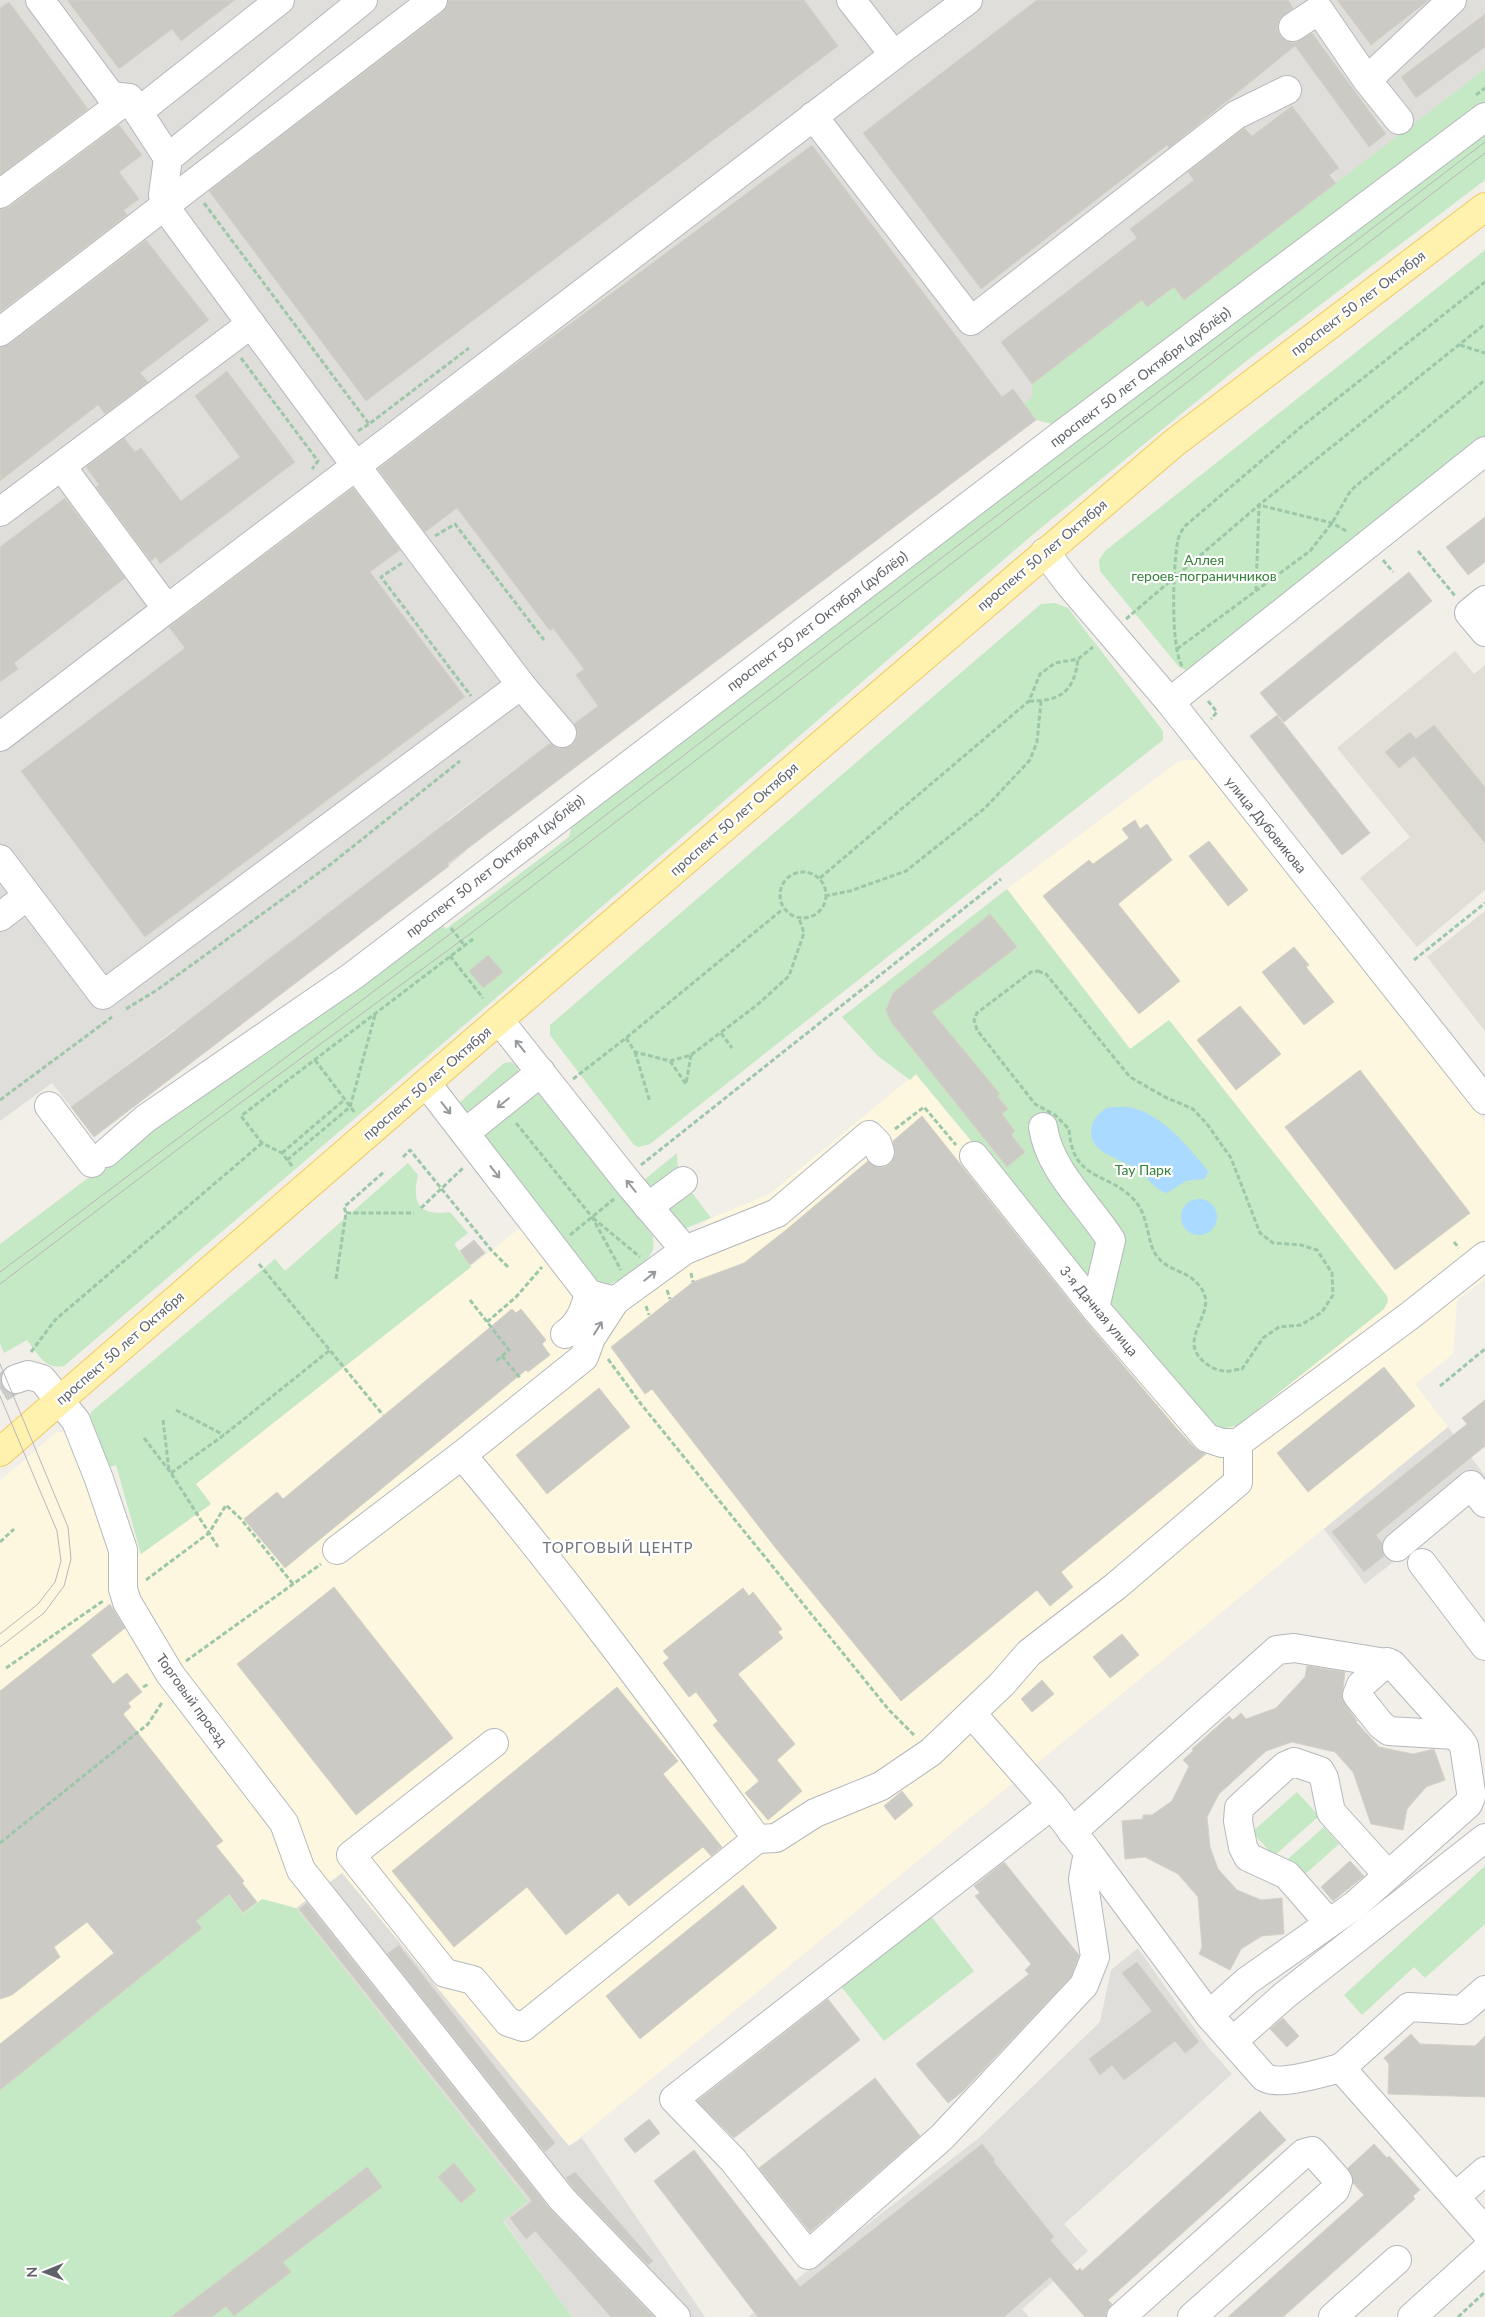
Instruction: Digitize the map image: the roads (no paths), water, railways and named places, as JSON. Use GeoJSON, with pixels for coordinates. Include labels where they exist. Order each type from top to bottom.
{"type":"FeatureCollection","features":[{"type":"Feature","properties":{"kind":"main road","name":"проспект 50 лет Октября"},"geometry":{"type":"LineString","coordinates":[[0,1452],[498,1020],[1174,443],[1485,207]]}},
{"type":"Feature","properties":{"kind":"street"},"geometry":{"type":"LineString","coordinates":[[40,0],[111,96],[134,105],[168,158],[163,195],[165,208],[521,685],[562,733]]}},
{"type":"Feature","properties":{"kind":"street"},"geometry":{"type":"LineString","coordinates":[[0,194],[134,105],[280,0]]}},
{"type":"Feature","properties":{"kind":"street"},"geometry":{"type":"LineString","coordinates":[[168,158],[363,0]]}},
{"type":"Feature","properties":{"kind":"street"},"geometry":{"type":"LineString","coordinates":[[0,332],[165,208],[433,0]]}},
{"type":"Feature","properties":{"kind":"street"},"geometry":{"type":"LineString","coordinates":[[851,0],[894,55]]}},
{"type":"Feature","properties":{"kind":"street"},"geometry":{"type":"LineString","coordinates":[[0,737],[813,116],[968,0]]}},
{"type":"Feature","properties":{"kind":"street"},"geometry":{"type":"LineString","coordinates":[[1367,80],[1452,0]]}},
{"type":"Feature","properties":{"kind":"street"},"geometry":{"type":"LineString","coordinates":[[1293,27],[1319,10],[1367,80],[1399,120]]}},
{"type":"Feature","properties":{"kind":"street"},"geometry":{"type":"LineString","coordinates":[[813,116],[971,321],[1236,115],[1287,90]]}},
{"type":"Feature","properties":{"kind":"street","name":"проспект 50 лет Октября (дублёр)"},"geometry":{"type":"LineString","coordinates":[[49,1106],[99,1158],[145,1119],[354,975],[1056,439],[1485,117]]}},
{"type":"Feature","properties":{"kind":"street"},"geometry":{"type":"LineString","coordinates":[[0,512],[251,324]]}},
{"type":"Feature","properties":{"kind":"street"},"geometry":{"type":"LineString","coordinates":[[1170,702],[1485,451]]}},
{"type":"Feature","properties":{"kind":"street"},"geometry":{"type":"LineString","coordinates":[[62,467],[156,591],[167,610]]}},
{"type":"Feature","properties":{"kind":"street","name":"улица Дубовикова"},"geometry":{"type":"LineString","coordinates":[[1045,552],[1070,585],[1170,702],[1485,1100]]}},
{"type":"Feature","properties":{"kind":"street"},"geometry":{"type":"LineString","coordinates":[[0,859],[104,995],[521,685]]}},
{"type":"Feature","properties":{"kind":"street"},"geometry":{"type":"LineString","coordinates":[[0,917],[27,896]]}},
{"type":"Feature","properties":{"kind":"street"},"geometry":{"type":"LineString","coordinates":[[498,1020],[648,1207],[688,1260]]}},
{"type":"Feature","properties":{"kind":"street"},"geometry":{"type":"LineString","coordinates":[[465,1133],[541,1072]]}},
{"type":"Feature","properties":{"kind":"street"},"geometry":{"type":"LineString","coordinates":[[426,1084],[589,1294]]}},
{"type":"Feature","properties":{"kind":"street"},"geometry":{"type":"LineString","coordinates":[[1043,1126],[1045,1142],[1060,1171],[1112,1240],[1094,1308]]}},
{"type":"Feature","properties":{"kind":"street"},"geometry":{"type":"LineString","coordinates":[[589,1294],[620,1289],[781,1222],[874,1143]]}},
{"type":"Feature","properties":{"kind":"street","name":"3-я Дачная улица"},"geometry":{"type":"LineString","coordinates":[[974,1156],[1094,1308],[1129,1358],[1207,1438],[1222,1443],[1238,1443]]}},
{"type":"Feature","properties":{"kind":"street"},"geometry":{"type":"LineString","coordinates":[[648,1207],[683,1181]]}},
{"type":"Feature","properties":{"kind":"street"},"geometry":{"type":"LineString","coordinates":[[494,1743],[351,1855],[445,1973],[473,1980],[508,2022],[523,2026],[757,1839],[776,1838],[815,1812],[881,1786],[931,1752],[1002,1684],[1029,1653],[1116,1586],[1238,1482],[1238,1443],[1412,1314],[1485,1256]]}},
{"type":"Feature","properties":{"kind":"street"},"geometry":{"type":"LineString","coordinates":[[333,1554],[535,1396],[580,1343],[620,1289]]}},
{"type":"Feature","properties":{"kind":"street"},"geometry":{"type":"LineString","coordinates":[[580,1343],[574,1328],[582,1315],[589,1294]]}},
{"type":"Feature","properties":{"kind":"street","name":"Торговый проезд"},"geometry":{"type":"LineString","coordinates":[[22,1377],[42,1379],[76,1421],[99,1479],[122,1550],[123,1589],[127,1602],[170,1674],[284,1823],[301,1870],[562,2199],[676,2317]]}},
{"type":"Feature","properties":{"kind":"street"},"geometry":{"type":"LineString","coordinates":[[462,1455],[514,1516],[586,1607],[757,1839]]}},
{"type":"Feature","properties":{"kind":"street"},"geometry":{"type":"LineString","coordinates":[[1397,1546],[1471,1485],[1485,1503]]}},
{"type":"Feature","properties":{"kind":"street"},"geometry":{"type":"LineString","coordinates":[[1422,1563],[1485,1646]]}},
{"type":"Feature","properties":{"kind":"street"},"geometry":{"type":"LineString","coordinates":[[1080,1842],[1277,1650],[1294,1648],[1387,1662],[1396,1668],[1464,1746],[1471,1797],[1476,1814],[1388,1875],[1355,1905],[1246,1981],[1209,2015]]}},
{"type":"Feature","properties":{"kind":"street"},"geometry":{"type":"LineString","coordinates":[[1387,1662],[1361,1685],[1357,1695],[1381,1725],[1389,1731],[1455,1735]]}},
{"type":"Feature","properties":{"kind":"street"},"geometry":{"type":"LineString","coordinates":[[972,1714],[1052,1806],[1209,2015],[1264,2076],[1274,2081],[1341,2068],[1409,2007],[1462,2010],[1485,1990]]}},
{"type":"Feature","properties":{"kind":"street"},"geometry":{"type":"LineString","coordinates":[[1329,1923],[1287,1875],[1248,1857],[1243,1847],[1238,1821],[1239,1808],[1285,1766],[1289,1763],[1299,1763],[1320,1771],[1324,1778],[1331,1812],[1388,1875]]}},
{"type":"Feature","properties":{"kind":"street"},"geometry":{"type":"LineString","coordinates":[[1052,1806],[674,2099],[732,2160],[808,2255],[942,2137],[1084,1985],[1095,1957],[1083,1879],[1080,1842]]}},
{"type":"Feature","properties":{"kind":"street"},"geometry":{"type":"LineString","coordinates":[[1233,2041],[1285,1995],[1485,1838]]}},
{"type":"Feature","properties":{"kind":"street"},"geometry":{"type":"LineString","coordinates":[[1341,2068],[1485,2231]]}},
{"type":"Feature","properties":{"kind":"street"},"geometry":{"type":"LineString","coordinates":[[1130,2314],[1304,2153],[1312,2151],[1338,2181],[1335,2190],[1192,2317]]}},
{"type":"Feature","properties":{"kind":"street"},"geometry":{"type":"LineString","coordinates":[[1455,2197],[1485,2171]]}},
{"type":"Feature","properties":{"kind":"street"},"geometry":{"type":"LineString","coordinates":[[1412,2317],[1485,2252]]}},
{"type":"Feature","properties":{"kind":"street"},"geometry":{"type":"LineString","coordinates":[[1333,2317],[1397,2260]]}},
{"type":"Feature","properties":{"kind":"water"},"geometry":{"type":"Polygon","coordinates":[[[1109,1107],[1128,1107],[1152,1116],[1173,1132],[1209,1172],[1204,1179],[1186,1181],[1167,1193],[1158,1189],[1137,1169],[1102,1151],[1094,1143],[1091,1131],[1092,1125],[1099,1114],[1109,1107]]]}},
{"type":"Feature","properties":{"kind":"water"},"geometry":{"type":"Polygon","coordinates":[[[1199,1199],[1206,1200],[1212,1204],[1216,1210],[1216,1224],[1212,1230],[1206,1234],[1199,1235],[1192,1234],[1186,1230],[1182,1224],[1181,1217],[1182,1210],[1186,1204],[1192,1200],[1199,1199]]]}},
{"type":"Feature","properties":{"kind":"tunnel"},"geometry":{"type":"LineString","coordinates":[[0,1389],[16,1379]]}},
{"type":"Feature","properties":{"kind":"tram line"},"geometry":{"type":"LineString","coordinates":[[0,1272],[466,922],[1485,142]]}},
{"type":"Feature","properties":{"kind":"tram line"},"geometry":{"type":"LineString","coordinates":[[0,1284],[190,1140],[470,934],[1485,153]]}},
{"type":"Feature","properties":{"kind":"tram line"},"geometry":{"type":"LineString","coordinates":[[0,1364],[68,1527],[71,1559],[64,1586],[44,1613],[0,1647]]}},
{"type":"Feature","properties":{"kind":"tram line"},"geometry":{"type":"LineString","coordinates":[[0,1396],[57,1531],[61,1561],[55,1582],[38,1604],[0,1634]]}},
{"type":"Feature","properties":{"kind":"district","name":"ТОРГОВЫЙ ЦЕНТР"},"geometry":{"type":"Point","coordinates":[618,1548]}},
{"type":"Feature","properties":{"kind":"park label","name":"Аллея героев-пограничников"},"geometry":{"type":"Point","coordinates":[1204,568]}},
{"type":"Feature","properties":{"kind":"park label","name":"Тау Парк"},"geometry":{"type":"Point","coordinates":[1143,1170]}}]}
